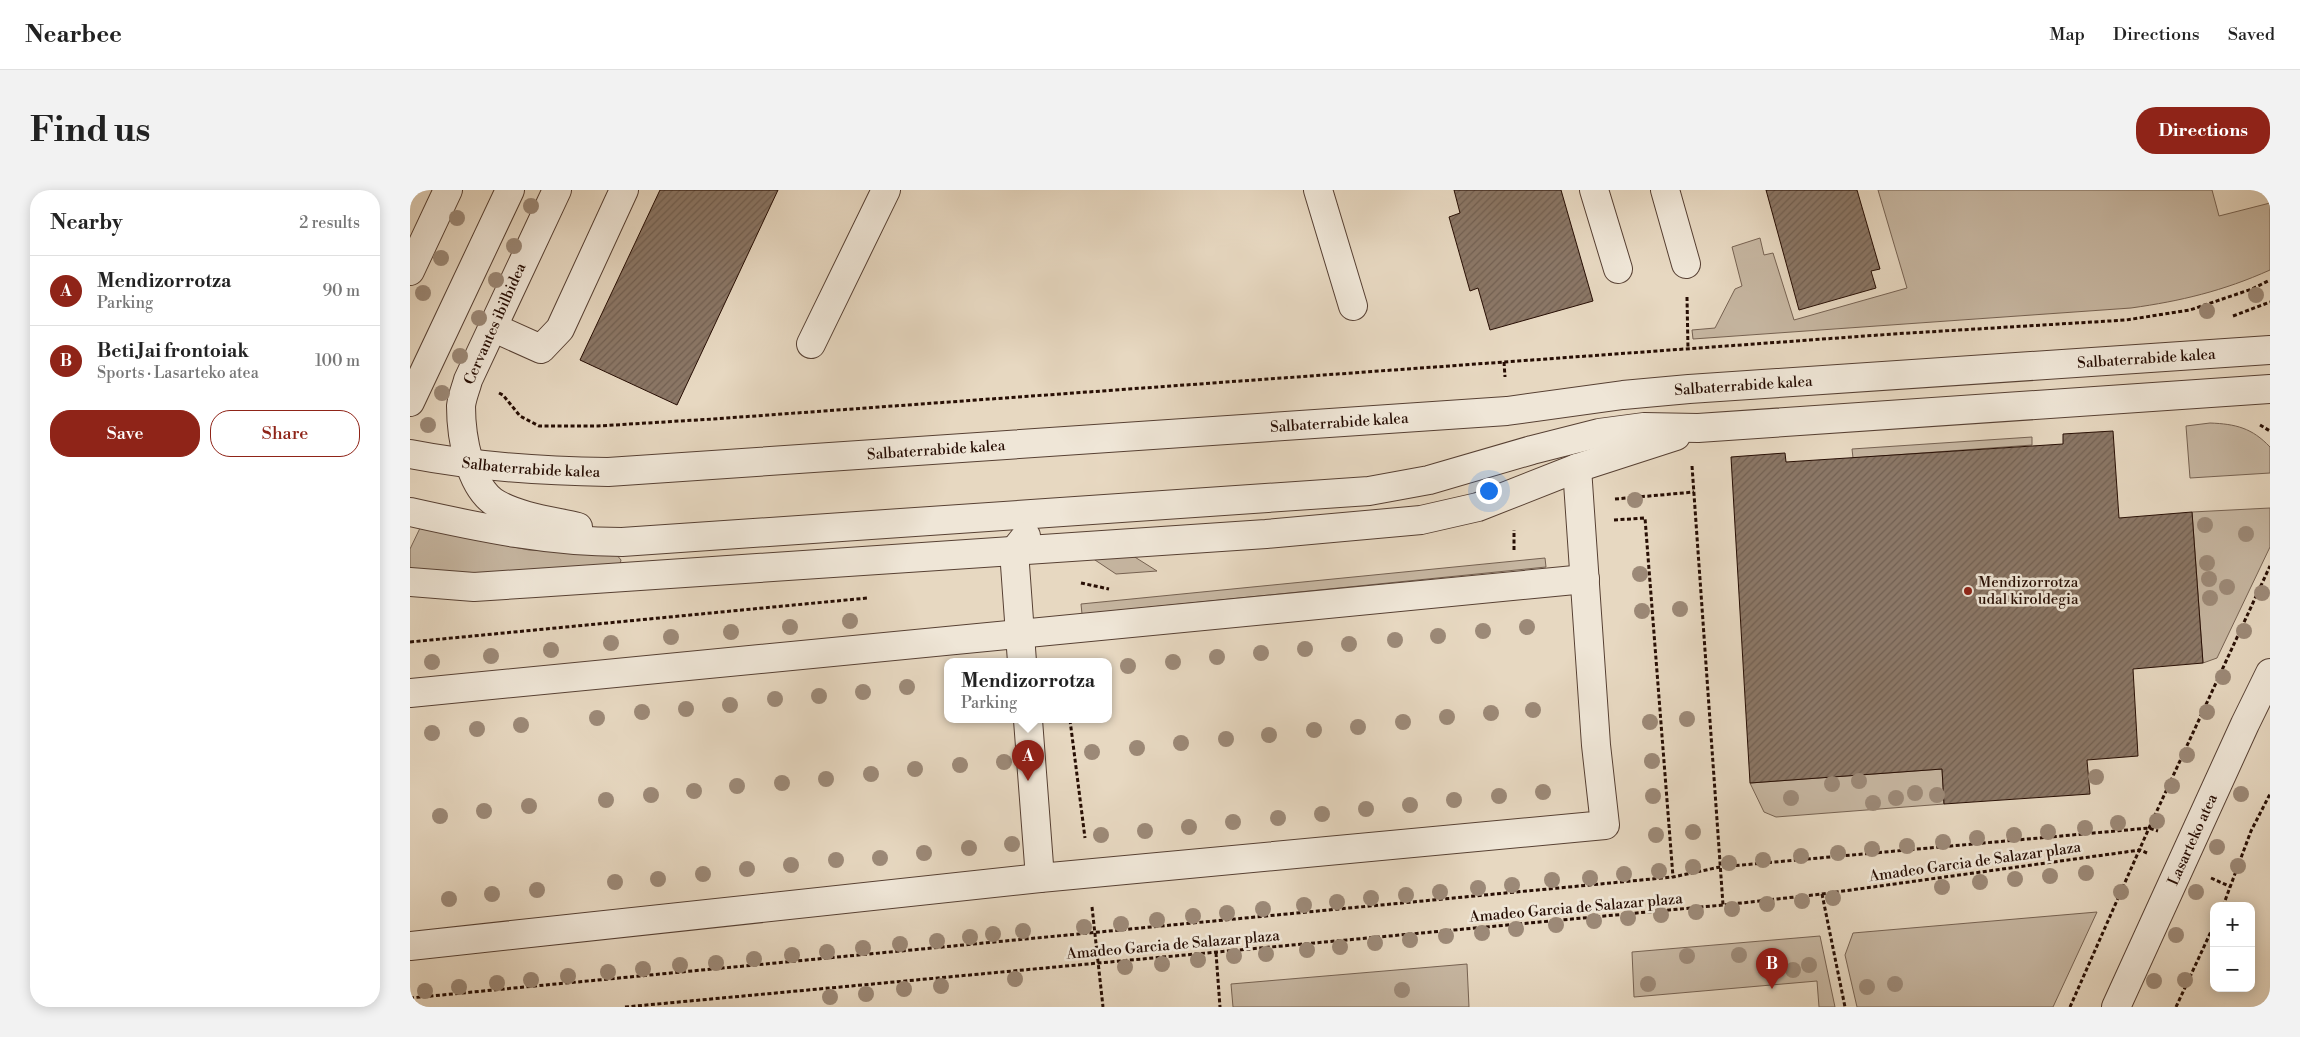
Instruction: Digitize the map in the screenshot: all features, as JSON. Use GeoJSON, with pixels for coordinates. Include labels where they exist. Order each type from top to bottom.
{"type":"FeatureCollection","features":[{"type":"Feature","properties":{"kind":"street"},"geometry":{"type":"LineString","coordinates":[[410,271],[448,190]]}},
{"type":"Feature","properties":{"kind":"street"},"geometry":{"type":"LineString","coordinates":[[410,402],[510,190]]}},
{"type":"Feature","properties":{"kind":"street","name":"Cervantes ibilbidea"},"geometry":{"type":"LineString","coordinates":[[557,190],[468,380],[461,404],[464,444],[470,464],[481,488],[497,504],[622,542]]}},
{"type":"Feature","properties":{"kind":"street"},"geometry":{"type":"LineString","coordinates":[[492,327],[541,348],[560,328],[624,190]]}},
{"type":"Feature","properties":{"kind":"street"},"geometry":{"type":"LineString","coordinates":[[811,344],[886,190]]}},
{"type":"Feature","properties":{"kind":"street"},"geometry":{"type":"LineString","coordinates":[[1318,190],[1354,306]]}},
{"type":"Feature","properties":{"kind":"street"},"geometry":{"type":"LineString","coordinates":[[1594,190],[1618,269]]}},
{"type":"Feature","properties":{"kind":"street"},"geometry":{"type":"LineString","coordinates":[[1665,190],[1686,264]]}},
{"type":"Feature","properties":{"kind":"street","name":"Salbaterrabide kalea"},"geometry":{"type":"LineString","coordinates":[[410,454],[470,464],[538,471],[608,472],[652,470],[1497,412],[1689,389],[2270,350]]}},
{"type":"Feature","properties":{"kind":"street"},"geometry":{"type":"LineString","coordinates":[[410,512],[518,535],[622,542],[1378,490],[1429,480],[1599,433],[1644,427],[1698,428],[2269,390]]}},
{"type":"Feature","properties":{"kind":"street"},"geometry":{"type":"LineString","coordinates":[[410,582],[474,587],[1256,534],[1421,520],[1478,507],[1578,468],[1698,428]]}},
{"type":"Feature","properties":{"kind":"street"},"geometry":{"type":"LineString","coordinates":[[410,946],[1040,878],[1605,825],[1596,745],[1578,468]]}},
{"type":"Feature","properties":{"kind":"street"},"geometry":{"type":"LineString","coordinates":[[1022,658],[1014,551],[1024,537],[1043,528],[1107,508]]}},
{"type":"Feature","properties":{"kind":"street"},"geometry":{"type":"LineString","coordinates":[[913,522],[976,529],[999,538],[1014,551]]}},
{"type":"Feature","properties":{"kind":"street"},"geometry":{"type":"LineString","coordinates":[[410,693],[1585,578]]}},
{"type":"Feature","properties":{"kind":"street","name":"Lasarteko atea"},"geometry":{"type":"LineString","coordinates":[[2116,1007],[2270,673]]}},
{"type":"Feature","properties":{"kind":"street"},"geometry":{"type":"LineString","coordinates":[[1028,723],[1040,878]]}},
{"type":"Feature","properties":{"kind":"path"},"geometry":{"type":"LineString","coordinates":[[1686,264],[1688,349]]}},
{"type":"Feature","properties":{"kind":"path"},"geometry":{"type":"LineString","coordinates":[[503,395],[520,416],[539,426],[598,426],[2126,320],[2190,310],[2252,289],[2270,280]]}},
{"type":"Feature","properties":{"kind":"path"},"geometry":{"type":"LineString","coordinates":[[2227,318],[2270,302]]}},
{"type":"Feature","properties":{"kind":"path"},"geometry":{"type":"LineString","coordinates":[[1692,464],[1723,905]]}},
{"type":"Feature","properties":{"kind":"path"},"geometry":{"type":"LineString","coordinates":[[1581,522],[1645,518],[1673,877]]}},
{"type":"Feature","properties":{"kind":"path"},"geometry":{"type":"LineString","coordinates":[[2070,1007],[2149,828],[2270,566]]}},
{"type":"Feature","properties":{"kind":"path"},"geometry":{"type":"LineString","coordinates":[[410,638],[414,642]]}},
{"type":"Feature","properties":{"kind":"path"},"geometry":{"type":"LineString","coordinates":[[1070,723],[1096,932],[1103,1007]]}},
{"type":"Feature","properties":{"kind":"path"},"geometry":{"type":"LineString","coordinates":[[2224,902],[2251,831],[2270,794]]}},
{"type":"Feature","properties":{"kind":"path"},"geometry":{"type":"LineString","coordinates":[[410,998],[1673,877],[1720,868],[2149,828],[2191,845]]}},
{"type":"Feature","properties":{"kind":"path","name":"Amadeo Garcia de Salazar plaza"},"geometry":{"type":"LineString","coordinates":[[624,1007],[1723,905],[1822,894],[2140,850]]}},
{"type":"Feature","properties":{"kind":"path"},"geometry":{"type":"LineString","coordinates":[[1822,894],[1845,1007]]}},
{"type":"Feature","properties":{"kind":"path"},"geometry":{"type":"LineString","coordinates":[[2176,1007],[2210,934]]}},
{"type":"Feature","properties":{"kind":"path"},"geometry":{"type":"LineString","coordinates":[[1216,952],[1220,1007]]}},
{"type":"Feature","properties":{"kind":"shaded area"},"geometry":{"type":"Polygon","coordinates":[[[1878,190],[2212,190],[2219,216],[2270,203],[2270,270],[2235,284],[2202,294],[2131,308],[1693,339],[1692,330],[1715,328],[1735,289],[1742,286],[1732,247],[1760,238],[1764,255],[1773,253],[1794,320],[1907,288],[1878,190]]]}},
{"type":"Feature","properties":{"kind":"shaded area"},"geometry":{"type":"Polygon","coordinates":[[[2210,423],[2236,426],[2257,435],[2270,447],[2270,473],[2190,478],[2186,426],[2210,423]]]}},
{"type":"Feature","properties":{"kind":"shaded area"},"geometry":{"type":"Polygon","coordinates":[[[2032,437],[2032,445],[1853,458],[1852,449],[2032,437]]]}},
{"type":"Feature","properties":{"kind":"shaded area"},"geometry":{"type":"Polygon","coordinates":[[[2270,508],[2270,547],[2217,658],[2203,663],[2192,512],[2270,508]]]}},
{"type":"Feature","properties":{"kind":"shaded area"},"geometry":{"type":"Polygon","coordinates":[[[421,526],[529,550],[616,554],[621,560],[620,564],[480,576],[410,569],[410,549],[421,526]]]}},
{"type":"Feature","properties":{"kind":"shaded area"},"geometry":{"type":"Polygon","coordinates":[[[1130,554],[1157,571],[1116,574],[1089,556],[1130,554]]]}},
{"type":"Feature","properties":{"kind":"shaded area"},"geometry":{"type":"Polygon","coordinates":[[[1545,558],[1546,567],[1082,614],[1081,604],[1545,558]]]}},
{"type":"Feature","properties":{"kind":"shaded area"},"geometry":{"type":"Polygon","coordinates":[[[1942,769],[1944,804],[1776,817],[1764,812],[1750,783],[1942,769]]]}},
{"type":"Feature","properties":{"kind":"shaded area"},"geometry":{"type":"Polygon","coordinates":[[[2097,912],[2053,1007],[1857,1007],[1845,955],[1853,933],[2097,912]]]}},
{"type":"Feature","properties":{"kind":"shaded area"},"geometry":{"type":"Polygon","coordinates":[[[1820,936],[1835,1007],[1819,1007],[1817,981],[1634,997],[1632,952],[1820,936]]]}},
{"type":"Feature","properties":{"kind":"shaded area"},"geometry":{"type":"Polygon","coordinates":[[[1467,964],[1469,1007],[1233,1007],[1231,984],[1467,964]]]}},
{"type":"Feature","properties":{"kind":"building"},"geometry":{"type":"Polygon","coordinates":[[[660,190],[778,190],[677,405],[580,360],[660,190]]]}},
{"type":"Feature","properties":{"kind":"building"},"geometry":{"type":"Polygon","coordinates":[[[1454,190],[1561,190],[1593,301],[1490,330],[1478,288],[1470,291],[1449,217],[1460,213],[1454,190]]]}},
{"type":"Feature","properties":{"kind":"building"},"geometry":{"type":"Polygon","coordinates":[[[1766,190],[1857,190],[1880,269],[1871,271],[1876,288],[1799,310],[1766,190]]]}},
{"type":"Feature","properties":{"kind":"building","name":"Mendizorrotza udal kiroldegia"},"geometry":{"type":"Polygon","coordinates":[[[2113,431],[2119,518],[2192,512],[2203,663],[2133,669],[2138,756],[2087,760],[2090,794],[1944,804],[1942,769],[1750,783],[1731,457],[1785,453],[1786,462],[2063,444],[2063,434],[2113,431]]]}},
{"type":"Feature","properties":{"kind":"place","name":"Mendizorrotza udal kiroldegia"},"geometry":{"type":"Point","coordinates":[1968,591]}},
{"type":"Feature","properties":{"kind":"place","name":"Mendizorrotza"},"geometry":{"type":"Point","coordinates":[1028,781]}},
{"type":"Feature","properties":{"kind":"place","name":"Beti Jai frontoiak"},"geometry":{"type":"Point","coordinates":[1772,989]}}]}
